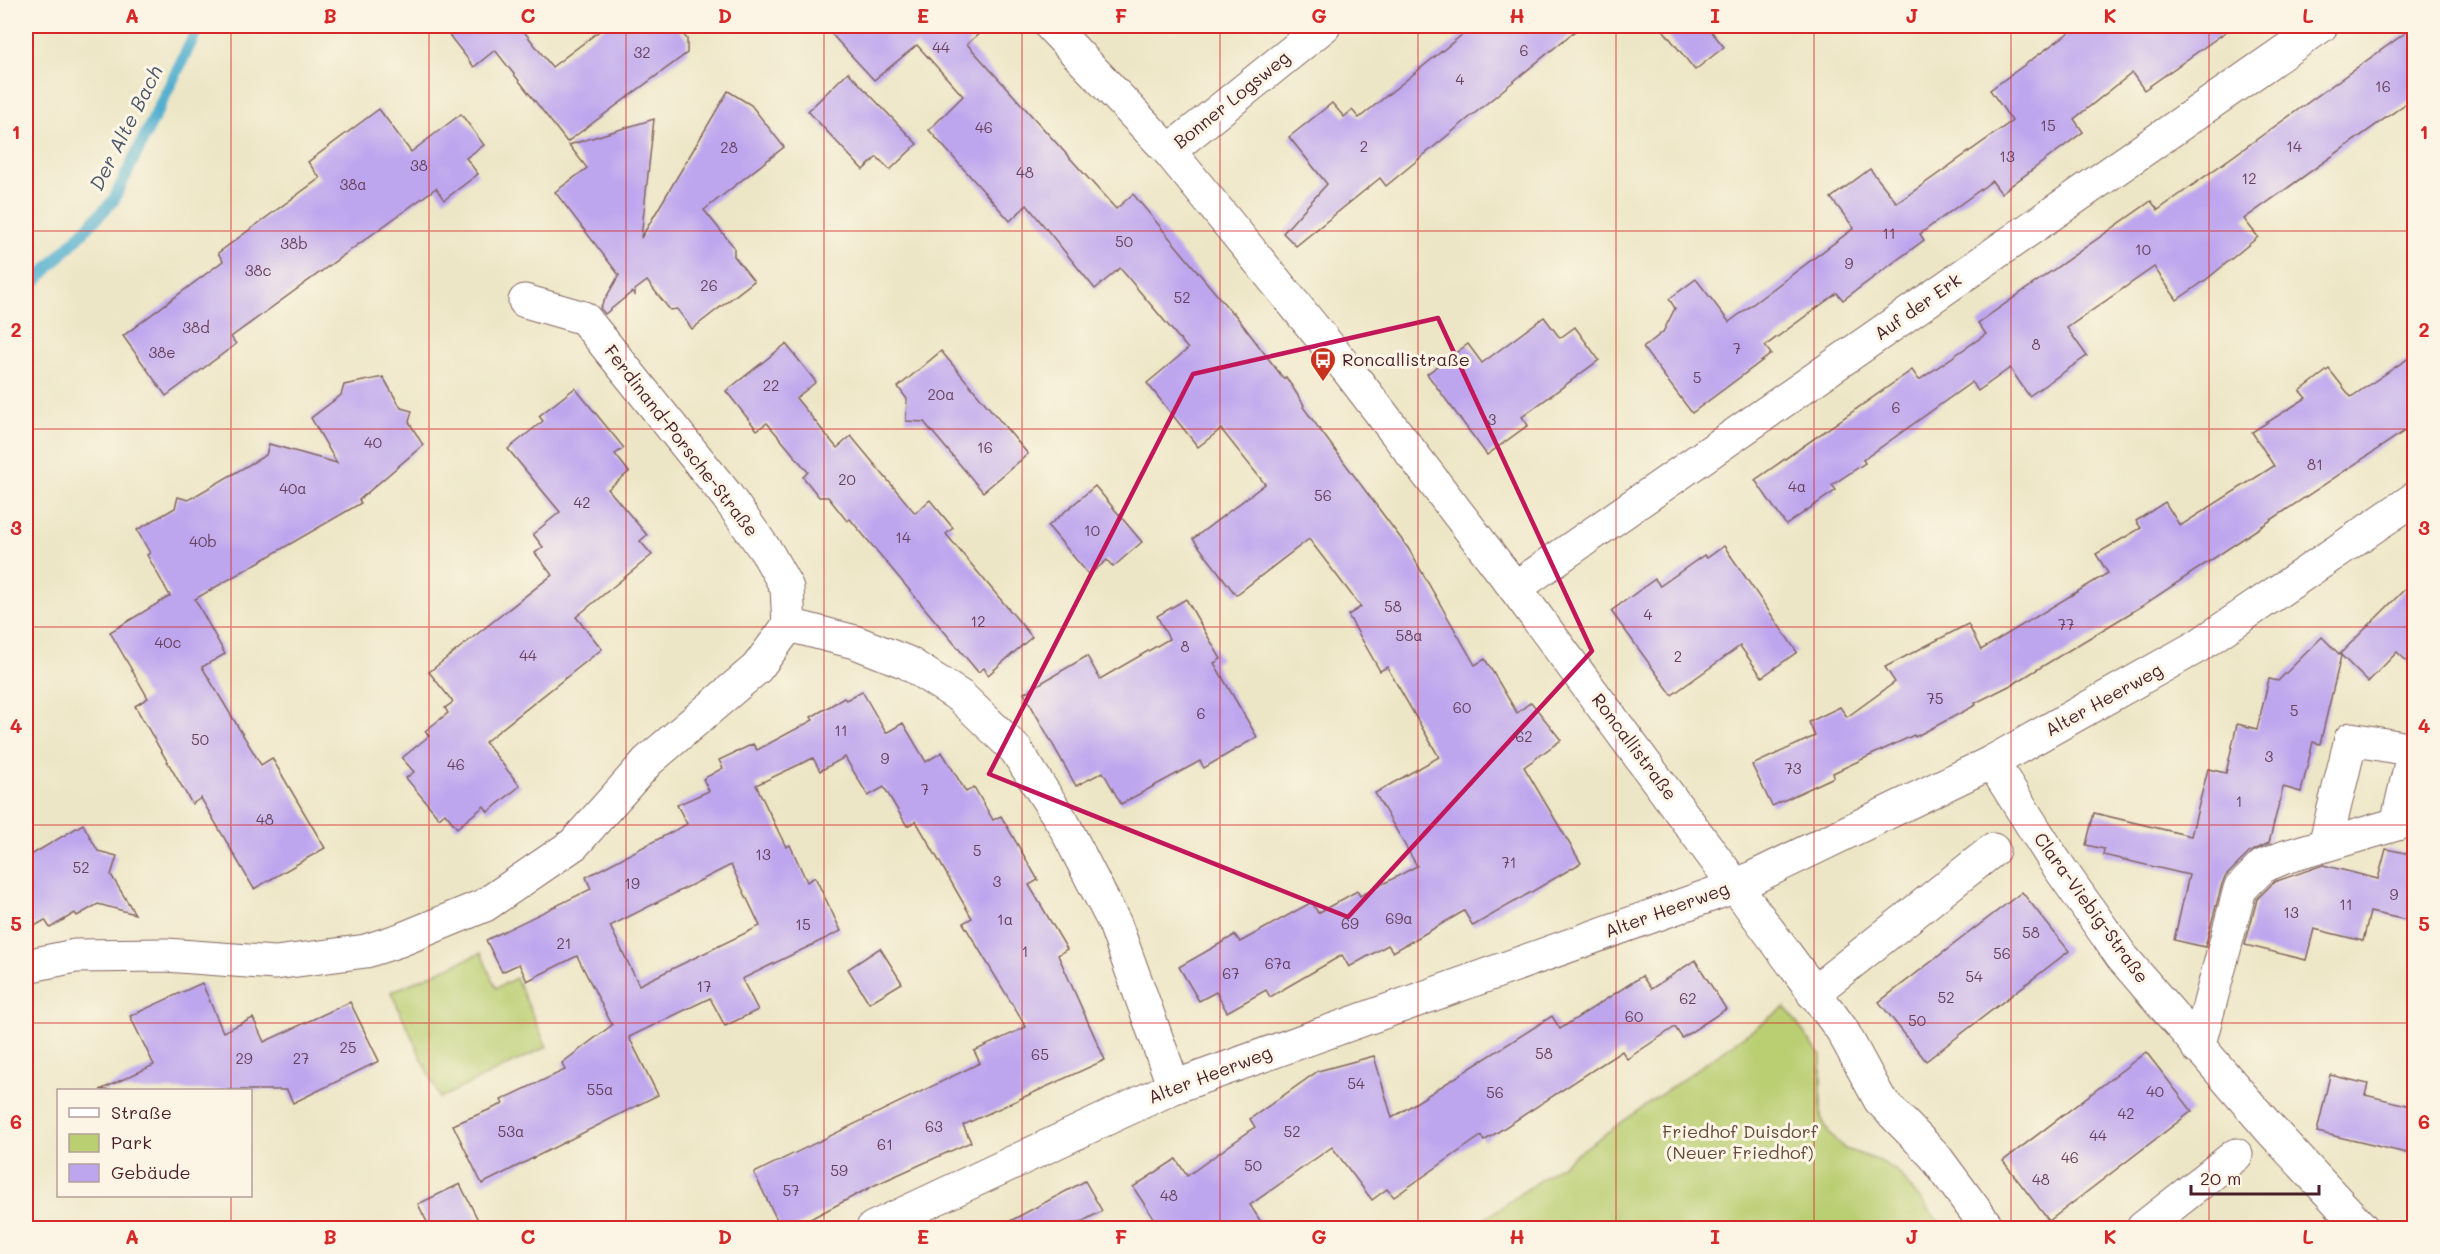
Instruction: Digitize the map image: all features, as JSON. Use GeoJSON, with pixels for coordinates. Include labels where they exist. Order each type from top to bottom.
{"type":"FeatureCollection","features":[{"type":"Feature","properties":{"kind":"street","name":"Roncallistraße"},"geometry":{"type":"LineString","coordinates":[[1051,26],[1169,151],[1348,370],[1515,588],[1842,1030],[1880,1100],[1934,1155],[1988,1228]]}},
{"type":"Feature","properties":{"kind":"street","name":"Bonner Logsweg"},"geometry":{"type":"LineString","coordinates":[[1169,151],[1324,26]]}},
{"type":"Feature","properties":{"kind":"street","name":"Auf der Erk"},"geometry":{"type":"LineString","coordinates":[[1515,588],[2321,26]]}},
{"type":"Feature","properties":{"kind":"street","name":"Ferdinand-Porsche-Straße"},"geometry":{"type":"LineString","coordinates":[[525,301],[584,318],[727,496],[768,554],[787,588],[789,625]]}},
{"type":"Feature","properties":{"kind":"street","name":"Alter Heerweg"},"geometry":{"type":"LineString","coordinates":[[873,1228],[1174,1086],[1736,886],[1992,762],[2198,646],[2415,499]]}},
{"type":"Feature","properties":{"kind":"street"},"geometry":{"type":"LineString","coordinates":[[26,966],[75,956],[166,956],[275,963],[366,951],[400,940],[485,905],[574,844],[648,761],[757,668],[789,625],[855,642],[908,663],[961,697],[1016,750],[1063,823],[1115,924],[1174,1086]]}},
{"type":"Feature","properties":{"kind":"street","name":"Clara-Viebig-Straße"},"geometry":{"type":"LineString","coordinates":[[1992,762],[2054,860],[2122,957],[2198,1048],[2361,1228]]}},
{"type":"Feature","properties":{"kind":"street"},"geometry":{"type":"LineString","coordinates":[[2198,1048],[2240,889],[2263,866],[2325,845]]}},
{"type":"Feature","properties":{"kind":"street"},"geometry":{"type":"LineString","coordinates":[[1813,993],[1993,850]]}},
{"type":"Feature","properties":{"kind":"street"},"geometry":{"type":"LineString","coordinates":[[2143,1228],[2236,1155]]}},
{"type":"Feature","properties":{"kind":"highlighted area"},"geometry":{"type":"Polygon","coordinates":[[[1438,318],[1592,651],[1348,917],[989,774],[1193,374],[1438,318]]]}},
{"type":"Feature","properties":{"kind":"green space"},"geometry":{"type":"Polygon","coordinates":[[[481,953],[496,988],[516,978],[547,1047],[440,1098],[391,992],[481,953]]]}},
{"type":"Feature","properties":{"kind":"green space","name":"Friedhof Duisdorf (Neuer Friedhof)"},"geometry":{"type":"Polygon","coordinates":[[[1785,1007],[1821,1056],[1821,1117],[1830,1135],[1845,1149],[1880,1161],[1897,1171],[1944,1228],[1472,1228],[1785,1007]]]}},
{"type":"Feature","properties":{"kind":"building"},"geometry":{"type":"Polygon","coordinates":[[[442,26],[527,26],[522,29],[552,67],[606,26],[676,26],[687,39],[687,53],[567,142],[495,50],[474,67],[442,26]]]}},
{"type":"Feature","properties":{"kind":"building"},"geometry":{"type":"Polygon","coordinates":[[[824,26],[988,26],[967,44],[1116,209],[1133,194],[1233,312],[1284,379],[1286,377],[1304,405],[1303,407],[1408,548],[1475,665],[1485,659],[1517,713],[1531,702],[1561,740],[1524,767],[1581,863],[1473,926],[1464,911],[1393,952],[1388,945],[1349,967],[1342,955],[1270,997],[1266,990],[1227,1012],[1216,992],[1199,1001],[1179,967],[1235,935],[1240,942],[1312,902],[1318,913],[1357,891],[1360,896],[1417,866],[1375,793],[1439,757],[1387,667],[1380,671],[1348,615],[1361,607],[1309,539],[1236,595],[1193,539],[1265,484],[1221,429],[1198,447],[1147,383],[1188,349],[1120,268],[1095,289],[1027,205],[1010,221],[929,130],[963,96],[917,45],[874,80],[824,26]]]}},
{"type":"Feature","properties":{"kind":"building"},"geometry":{"type":"Polygon","coordinates":[[[1473,26],[1581,26],[1386,186],[1380,178],[1296,246],[1283,233],[1327,184],[1289,137],[1332,103],[1344,117],[1352,110],[1359,118],[1473,26]]]}},
{"type":"Feature","properties":{"kind":"building"},"geometry":{"type":"Polygon","coordinates":[[[1660,26],[1707,26],[1724,47],[1695,70],[1660,26]]]}},
{"type":"Feature","properties":{"kind":"building"},"geometry":{"type":"Polygon","coordinates":[[[2078,26],[2234,26],[2144,90],[2132,73],[2074,119],[2083,132],[2001,193],[1992,181],[1920,234],[1924,240],[1843,300],[1837,293],[1765,346],[1771,354],[1692,413],[1643,348],[1663,332],[1675,308],[1669,299],[1696,279],[1729,322],[1854,228],[1831,198],[1870,169],[1897,203],[2012,121],[1990,90],[2078,26]]]}},
{"type":"Feature","properties":{"kind":"building"},"geometry":{"type":"Polygon","coordinates":[[[2415,26],[2415,97],[2244,219],[2258,237],[2207,279],[2177,300],[2154,267],[2067,328],[2087,356],[2029,396],[2010,368],[1978,391],[1972,382],[1863,460],[1865,463],[1832,485],[1836,490],[1786,525],[1755,480],[1912,370],[1919,380],[1986,334],[1978,323],[2151,201],[2158,210],[2415,26]]]}},
{"type":"Feature","properties":{"kind":"building"},"geometry":{"type":"Polygon","coordinates":[[[848,72],[917,144],[890,170],[877,157],[863,170],[808,111],[848,72]]]}},
{"type":"Feature","properties":{"kind":"building"},"geometry":{"type":"Polygon","coordinates":[[[728,91],[751,105],[784,147],[704,210],[734,247],[734,256],[754,281],[692,329],[677,309],[670,310],[647,281],[635,290],[635,295],[632,292],[605,314],[600,308],[619,275],[555,192],[587,168],[569,145],[654,119],[641,238],[728,91]]]}},
{"type":"Feature","properties":{"kind":"building"},"geometry":{"type":"Polygon","coordinates":[[[379,109],[411,152],[461,114],[484,145],[466,158],[478,174],[444,200],[436,188],[231,337],[236,344],[166,396],[123,336],[223,261],[218,253],[320,178],[308,162],[379,109]]]}},
{"type":"Feature","properties":{"kind":"building"},"geometry":{"type":"Polygon","coordinates":[[[1544,317],[1560,338],[1575,327],[1599,360],[1522,417],[1528,425],[1487,455],[1427,374],[1468,344],[1482,363],[1544,317]]]}},
{"type":"Feature","properties":{"kind":"building"},"geometry":{"type":"Polygon","coordinates":[[[786,344],[816,382],[796,398],[837,448],[851,436],[915,513],[930,500],[953,528],[946,534],[1032,637],[988,675],[984,668],[978,672],[850,519],[847,521],[828,497],[819,497],[803,477],[808,472],[767,423],[757,430],[726,391],[786,344]]]}},
{"type":"Feature","properties":{"kind":"building"},"geometry":{"type":"Polygon","coordinates":[[[941,351],[1028,454],[983,492],[924,422],[906,421],[907,399],[898,387],[941,351]]]}},
{"type":"Feature","properties":{"kind":"building"},"geometry":{"type":"Polygon","coordinates":[[[2415,354],[2415,424],[2142,606],[2015,683],[1915,737],[1914,735],[1833,773],[1834,777],[1772,806],[1752,765],[1815,736],[1809,722],[1840,707],[1847,717],[1895,682],[1885,667],[1968,624],[1981,650],[2108,573],[2096,554],[2141,528],[2136,521],[2165,502],[2180,526],[2274,466],[2252,432],[2306,398],[2300,391],[2329,369],[2351,397],[2415,354]]]}},
{"type":"Feature","properties":{"kind":"building"},"geometry":{"type":"Polygon","coordinates":[[[383,377],[401,408],[412,411],[409,422],[423,445],[359,500],[361,503],[195,599],[225,654],[202,667],[261,765],[272,758],[325,848],[254,889],[201,798],[192,804],[135,706],[148,698],[110,632],[170,596],[147,555],[150,553],[137,530],[175,508],[178,497],[188,500],[266,455],[269,444],[337,463],[311,418],[341,395],[344,385],[383,377]]]}},
{"type":"Feature","properties":{"kind":"building"},"geometry":{"type":"Polygon","coordinates":[[[575,388],[624,448],[615,454],[629,472],[608,489],[647,535],[640,541],[652,555],[576,617],[602,649],[485,742],[520,786],[488,812],[484,806],[457,828],[445,813],[439,818],[406,778],[414,772],[402,758],[429,736],[425,731],[448,713],[445,708],[453,702],[429,672],[552,575],[535,553],[543,547],[533,534],[560,512],[508,449],[543,421],[539,416],[575,388]]]}},
{"type":"Feature","properties":{"kind":"building"},"geometry":{"type":"Polygon","coordinates":[[[1095,486],[1142,542],[1113,567],[1107,560],[1089,575],[1048,526],[1095,486]]]}},
{"type":"Feature","properties":{"kind":"building"},"geometry":{"type":"Polygon","coordinates":[[[1724,546],[1797,652],[1762,677],[1740,646],[1672,695],[1611,611],[1655,579],[1660,586],[1704,555],[1707,558],[1724,546]]]}},
{"type":"Feature","properties":{"kind":"building"},"geometry":{"type":"Polygon","coordinates":[[[2415,579],[2415,669],[2397,652],[2368,682],[2340,654],[2415,579]]]}},
{"type":"Feature","properties":{"kind":"building"},"geometry":{"type":"Polygon","coordinates":[[[1186,599],[1221,659],[1214,663],[1257,737],[1204,768],[1200,761],[1121,804],[1103,772],[1076,786],[1024,693],[1087,656],[1100,679],[1169,639],[1157,616],[1186,599]]]}},
{"type":"Feature","properties":{"kind":"building"},"geometry":{"type":"Polygon","coordinates":[[[2322,637],[2341,656],[2320,744],[2313,742],[2301,792],[2283,787],[2269,843],[2250,852],[2226,876],[2205,947],[2174,940],[2189,875],[2103,855],[2104,849],[2086,845],[2094,813],[2191,836],[2208,769],[2226,773],[2237,724],[2257,729],[2269,679],[2278,681],[2322,637]]]}},
{"type":"Feature","properties":{"kind":"building"},"geometry":{"type":"Polygon","coordinates":[[[862,691],[886,733],[903,723],[926,762],[942,752],[966,792],[974,787],[993,820],[1001,816],[1038,880],[1029,885],[1067,949],[1058,955],[1105,1060],[963,1125],[971,1142],[875,1185],[793,1228],[781,1228],[754,1173],[980,1063],[974,1051],[1026,1027],[963,923],[972,918],[916,821],[907,826],[884,787],[868,796],[845,757],[820,771],[813,758],[756,785],[786,847],[790,845],[807,882],[815,877],[841,931],[742,979],[758,1010],[725,1026],[710,998],[629,1037],[658,1095],[482,1184],[453,1125],[503,1104],[501,1100],[565,1070],[562,1063],[612,1025],[577,956],[527,981],[519,964],[502,972],[486,940],[591,889],[586,877],[687,824],[677,805],[709,791],[703,779],[723,768],[719,760],[753,744],[757,750],[813,720],[811,717],[844,698],[846,700],[862,691]],[[731,865],[610,926],[639,985],[760,926],[731,865]]]}},
{"type":"Feature","properties":{"kind":"building"},"geometry":{"type":"Polygon","coordinates":[[[83,824],[98,851],[117,856],[111,875],[135,914],[98,904],[77,916],[75,913],[50,928],[45,920],[26,931],[26,858],[83,824]]]}},
{"type":"Feature","properties":{"kind":"building"},"geometry":{"type":"Polygon","coordinates":[[[2386,849],[2415,855],[2415,922],[2370,912],[2363,941],[2314,929],[2306,960],[2245,945],[2257,899],[2274,882],[2323,865],[2378,879],[2386,849]]]}},
{"type":"Feature","properties":{"kind":"building"},"geometry":{"type":"Polygon","coordinates":[[[2022,892],[2069,951],[1926,1061],[1879,1002],[2022,892]]]}},
{"type":"Feature","properties":{"kind":"building"},"geometry":{"type":"Polygon","coordinates":[[[880,948],[902,983],[869,1003],[848,969],[880,948]]]}},
{"type":"Feature","properties":{"kind":"building"},"geometry":{"type":"Polygon","coordinates":[[[1695,960],[1726,1009],[1682,1038],[1675,1027],[1627,1059],[1622,1051],[1484,1141],[1481,1136],[1394,1197],[1387,1189],[1372,1200],[1332,1147],[1250,1205],[1265,1228],[1160,1228],[1133,1187],[1176,1159],[1187,1176],[1255,1127],[1250,1119],[1318,1071],[1374,1056],[1392,1118],[1552,1016],[1560,1029],[1642,976],[1651,989],[1695,960]]]}},
{"type":"Feature","properties":{"kind":"building"},"geometry":{"type":"Polygon","coordinates":[[[202,983],[223,1032],[253,1018],[264,1042],[350,1002],[379,1061],[293,1103],[287,1090],[102,1089],[154,1065],[130,1016],[202,983]]]}},
{"type":"Feature","properties":{"kind":"building"},"geometry":{"type":"Polygon","coordinates":[[[2146,1052],[2192,1111],[2049,1221],[2003,1161],[2146,1052]]]}},
{"type":"Feature","properties":{"kind":"building"},"geometry":{"type":"Polygon","coordinates":[[[2330,1075],[2368,1084],[2365,1095],[2415,1107],[2415,1155],[2317,1132],[2330,1075]]]}},
{"type":"Feature","properties":{"kind":"building"},"geometry":{"type":"Polygon","coordinates":[[[1085,1181],[1102,1211],[1070,1228],[997,1228],[1085,1181]]]}},
{"type":"Feature","properties":{"kind":"building"},"geometry":{"type":"Polygon","coordinates":[[[460,1184],[482,1228],[430,1228],[418,1204],[460,1184]]]}},
{"type":"Feature","properties":{"kind":"waterway","name":"Der Alte Bach"},"geometry":{"type":"LineString","coordinates":[[26,291],[113,201],[199,26]]}},
{"type":"Feature","properties":{"kind":"place","name":"Roncallistraße"},"geometry":{"type":"Point","coordinates":[1323,383]}}]}
